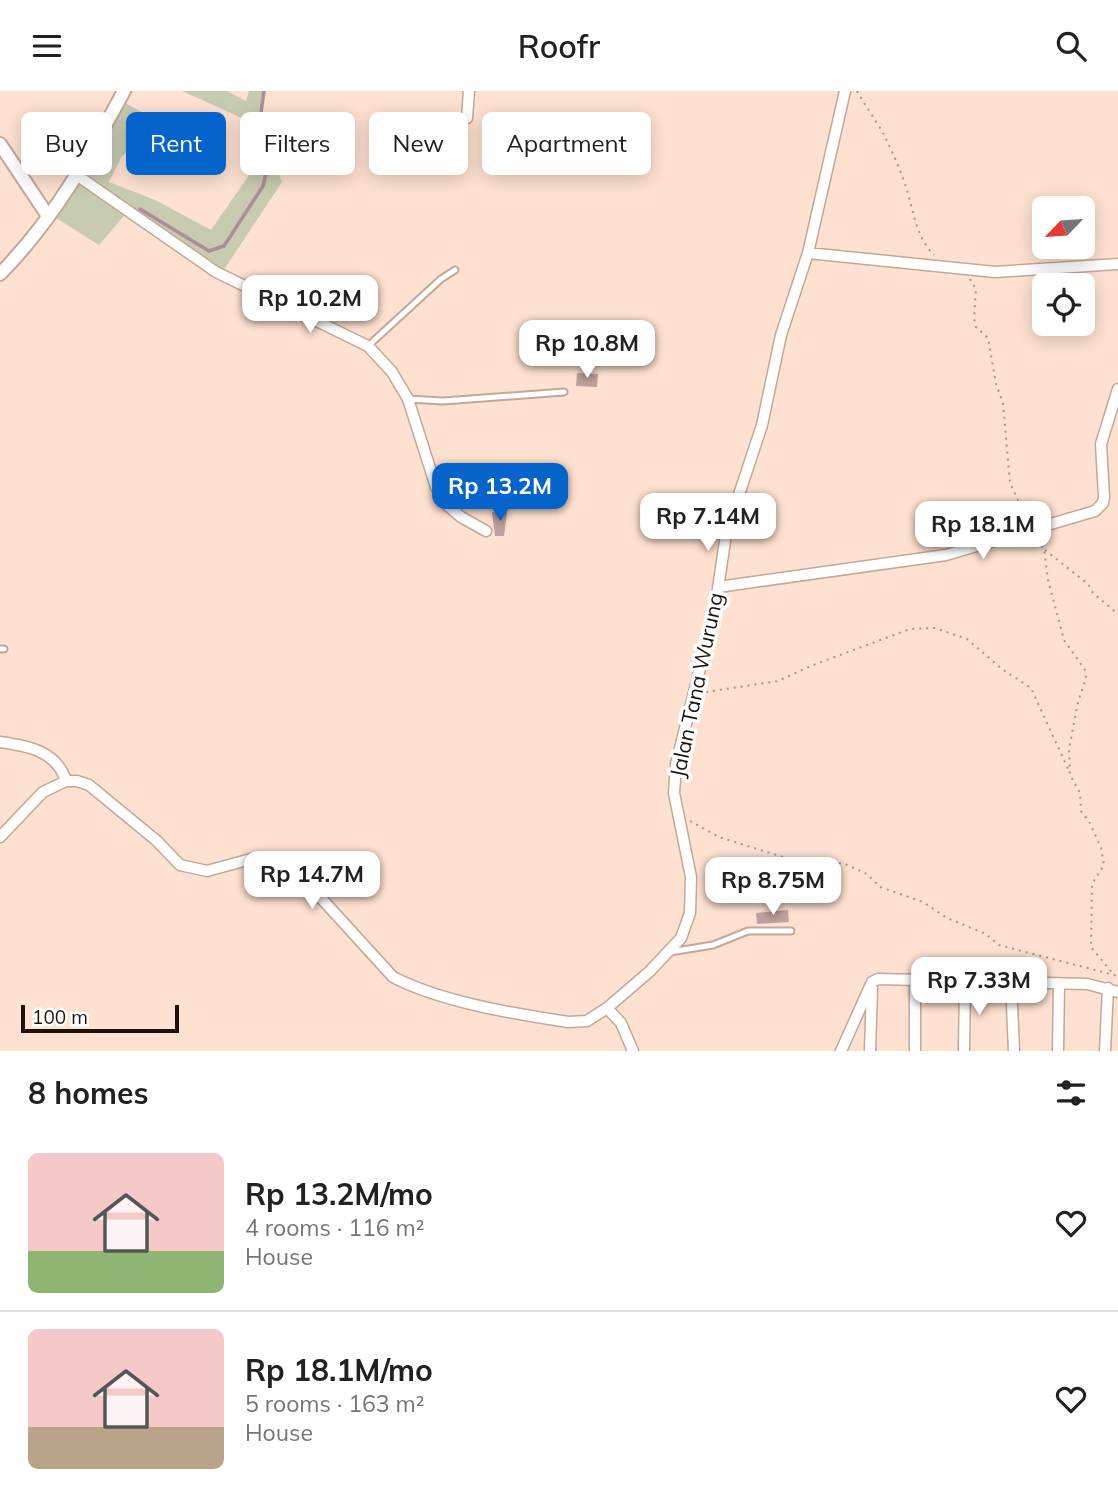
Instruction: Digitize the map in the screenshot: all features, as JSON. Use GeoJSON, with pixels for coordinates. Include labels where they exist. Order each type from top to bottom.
{"type":"FeatureCollection","features":[{"type":"Feature","properties":{"kind":"street"},"geometry":{"type":"LineString","coordinates":[[0,274],[34,236],[78,176],[124,91]]}},
{"type":"Feature","properties":{"kind":"street"},"geometry":{"type":"LineString","coordinates":[[467,112],[468,91]]}},
{"type":"Feature","properties":{"kind":"street","name":"Jalan Tana Wurung"},"geometry":{"type":"LineString","coordinates":[[66,781],[77,781],[96,789],[180,865],[207,871],[251,859],[265,859],[279,864],[299,876],[393,977],[407,984],[437,994],[568,1023],[587,1021],[607,1008],[681,938],[690,913],[691,877],[677,815],[676,764],[695,693],[718,587],[726,534],[762,425],[781,335],[808,253],[845,91]]}},
{"type":"Feature","properties":{"kind":"street"},"geometry":{"type":"LineString","coordinates":[[0,143],[48,216]]}},
{"type":"Feature","properties":{"kind":"street"},"geometry":{"type":"LineString","coordinates":[[78,176],[216,272],[368,346],[392,372],[408,398],[441,496],[461,517],[486,531]]}},
{"type":"Feature","properties":{"kind":"street"},"geometry":{"type":"LineString","coordinates":[[808,253],[995,272],[1118,264]]}},
{"type":"Feature","properties":{"kind":"street"},"geometry":{"type":"LineString","coordinates":[[718,587],[946,555],[1095,511],[1103,503],[1104,497],[1102,437],[1118,389]]}},
{"type":"Feature","properties":{"kind":"street"},"geometry":{"type":"LineString","coordinates":[[0,742],[49,755],[60,765],[66,781],[37,796],[0,837]]}},
{"type":"Feature","properties":{"kind":"street"},"geometry":{"type":"LineString","coordinates":[[841,1051],[872,982],[878,979],[1059,984],[1113,990],[1105,1051]]}},
{"type":"Feature","properties":{"kind":"street"},"geometry":{"type":"LineString","coordinates":[[915,980],[915,1051]]}},
{"type":"Feature","properties":{"kind":"street"},"geometry":{"type":"LineString","coordinates":[[870,1051],[872,982]]}},
{"type":"Feature","properties":{"kind":"street"},"geometry":{"type":"LineString","coordinates":[[964,1051],[965,982]]}},
{"type":"Feature","properties":{"kind":"street"},"geometry":{"type":"LineString","coordinates":[[1011,983],[1014,1051]]}},
{"type":"Feature","properties":{"kind":"street"},"geometry":{"type":"LineString","coordinates":[[1058,1051],[1059,984]]}},
{"type":"Feature","properties":{"kind":"street"},"geometry":{"type":"LineString","coordinates":[[607,1008],[621,1023],[633,1051]]}},
{"type":"Feature","properties":{"kind":"street"},"geometry":{"type":"LineString","coordinates":[[1107,1030],[1118,1027]]}},
{"type":"Feature","properties":{"kind":"lane"},"geometry":{"type":"LineString","coordinates":[[368,346],[441,279],[455,270]]}},
{"type":"Feature","properties":{"kind":"lane"},"geometry":{"type":"LineString","coordinates":[[408,398],[443,401],[564,392]]}},
{"type":"Feature","properties":{"kind":"lane"},"geometry":{"type":"LineString","coordinates":[[667,953],[713,945],[748,931],[791,931]]}},
{"type":"Feature","properties":{"kind":"path"},"geometry":{"type":"LineString","coordinates":[[1044,549],[1088,584],[1093,593],[1118,614]]}},
{"type":"Feature","properties":{"kind":"path"},"geometry":{"type":"LineString","coordinates":[[695,693],[778,681],[910,629],[935,628],[967,639],[1002,669],[1031,688],[1070,775]]}},
{"type":"Feature","properties":{"kind":"path"},"geometry":{"type":"LineString","coordinates":[[677,815],[731,841],[802,863],[816,860],[843,863],[867,874],[880,887],[923,902],[947,918],[986,934],[999,945],[1118,976]]}},
{"type":"Feature","properties":{"kind":"path"},"geometry":{"type":"LineString","coordinates":[[782,898],[796,883],[822,876],[833,864]]}},
{"type":"Feature","properties":{"kind":"green space"},"geometry":{"type":"Polygon","coordinates":[[[182,91],[227,91],[246,101],[249,91],[264,91],[261,112],[240,112],[240,117],[182,91]]]}},
{"type":"Feature","properties":{"kind":"green space"},"geometry":{"type":"Polygon","coordinates":[[[118,99],[142,112],[126,112],[126,153],[109,182],[155,200],[211,230],[249,175],[279,175],[282,182],[223,271],[129,210],[99,245],[53,216],[76,175],[112,175],[111,112],[118,99]]]}},
{"type":"Feature","properties":{"kind":"building"},"geometry":{"type":"Polygon","coordinates":[[[577,373],[598,374],[597,387],[576,386],[577,373]]]}},
{"type":"Feature","properties":{"kind":"building"},"geometry":{"type":"Polygon","coordinates":[[[492,512],[507,512],[504,536],[495,536],[492,512]]]}},
{"type":"Feature","properties":{"kind":"building"},"geometry":{"type":"Polygon","coordinates":[[[788,910],[789,922],[757,924],[756,913],[788,910]]]}},
{"type":"Feature","properties":{"kind":"waterway"},"geometry":{"type":"LineString","coordinates":[[140,209],[209,251],[224,246],[263,186],[267,168],[258,135],[264,91]]}}]}
